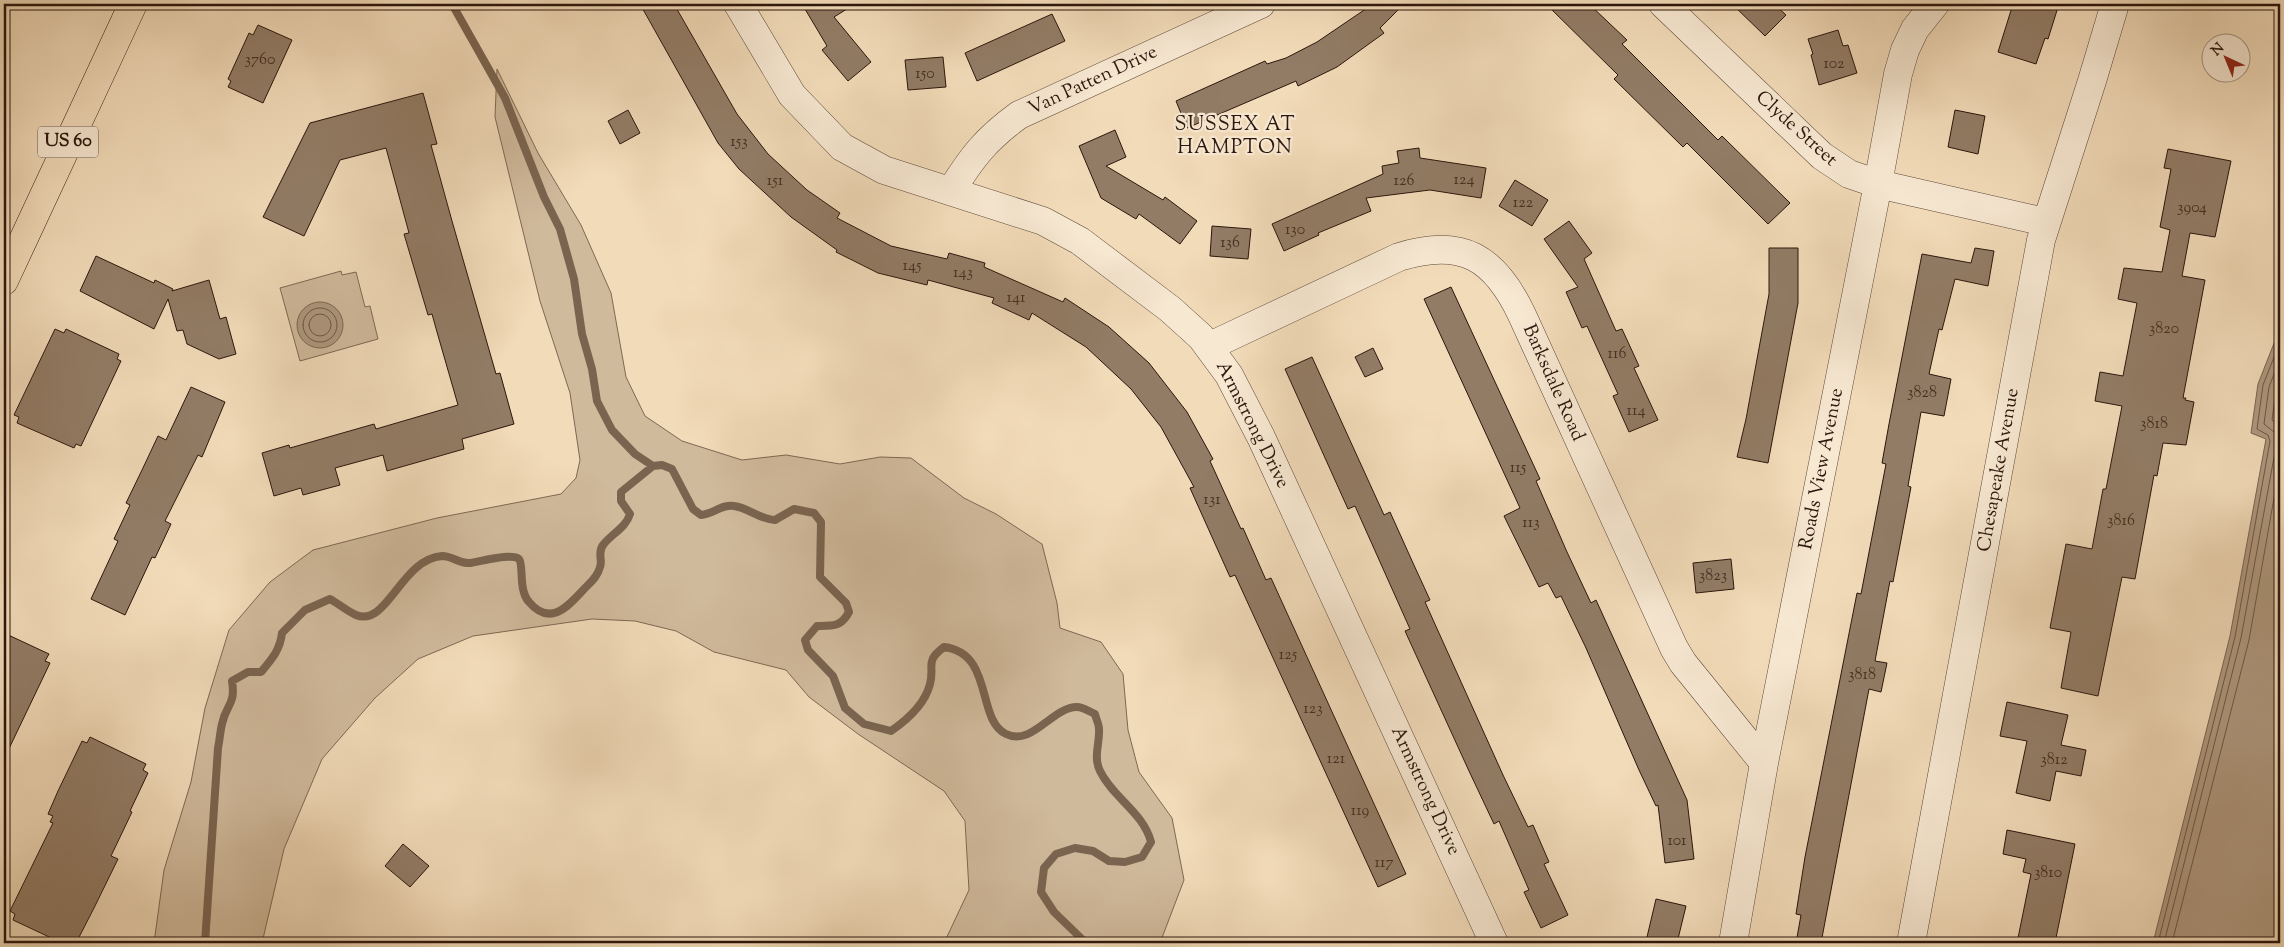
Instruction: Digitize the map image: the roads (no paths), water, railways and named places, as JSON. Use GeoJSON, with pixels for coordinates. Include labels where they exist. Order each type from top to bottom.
{"type":"FeatureCollection","features":[{"type":"Feature","properties":{"kind":"main road","name":"US 60"},"geometry":{"type":"LineString","coordinates":[[4,281],[133,4]]}},
{"type":"Feature","properties":{"kind":"street","name":"Armstrong Drive"},"geometry":{"type":"LineString","coordinates":[[738,4],[792,95],[842,147],[884,170],[1043,221],[1080,241],[1170,309],[1210,346],[1229,375],[1258,429],[1494,943]]}},
{"type":"Feature","properties":{"kind":"street","name":"Van Patten Drive"},"geometry":{"type":"LineString","coordinates":[[951,191],[970,160],[985,143],[1019,116],[1259,4]]}},
{"type":"Feature","properties":{"kind":"street","name":"Clyde Street"},"geometry":{"type":"LineString","coordinates":[[1663,4],[1716,57],[1828,161],[1849,174],[1878,184],[2046,222]]}},
{"type":"Feature","properties":{"kind":"street","name":"Roads View Avenue"},"geometry":{"type":"LineString","coordinates":[[1733,943],[1764,763],[1898,74],[1905,50],[1915,29],[1935,4]]}},
{"type":"Feature","properties":{"kind":"street","name":"Chesapeake Avenue"},"geometry":{"type":"LineString","coordinates":[[1911,943],[2046,222],[2115,4]]}},
{"type":"Feature","properties":{"kind":"street","name":"Barksdale Road"},"geometry":{"type":"LineString","coordinates":[[1210,346],[1400,257],[1420,250],[1444,249],[1463,252],[1494,270],[1504,282],[1522,315],[1674,648],[1683,663],[1764,763]]}},
{"type":"Feature","properties":{"kind":"water"},"geometry":{"type":"Polygon","coordinates":[[[320,302],[333,306],[339,312],[343,325],[339,338],[333,344],[320,348],[307,344],[301,338],[297,325],[301,312],[307,306],[320,302]]]}},
{"type":"Feature","properties":{"kind":"water"},"geometry":{"type":"Polygon","coordinates":[[[2280,328],[2280,943],[2153,943],[2230,636],[2266,439],[2251,433],[2258,384],[2280,328]]]}},
{"type":"Feature","properties":{"kind":"waterway"},"geometry":{"type":"LineString","coordinates":[[452,4],[505,98],[544,197],[560,229],[574,279],[582,334],[592,369],[597,401],[612,430],[635,454],[653,466]]}},
{"type":"Feature","properties":{"kind":"waterway"},"geometry":{"type":"LineString","coordinates":[[205,943],[218,748],[221,727],[232,700],[232,681],[248,672],[261,672],[277,649],[282,633],[305,610],[330,599],[349,612],[367,616],[377,612],[416,568],[428,560],[442,556],[467,563],[515,557],[520,562],[522,585],[529,602],[537,610],[545,613],[559,611],[573,601],[596,576],[601,564],[601,548],[628,519],[630,514],[621,501],[621,492],[653,466],[662,465],[672,469],[693,509],[701,515],[730,506],[739,507],[764,518],[775,520],[794,509],[814,513],[821,522],[820,577],[846,603],[849,612],[843,621],[836,625],[817,626],[805,640],[808,650],[833,676],[845,708],[864,724],[891,731],[909,717],[920,705],[928,691],[932,660],[944,647],[960,652],[971,661],[978,673],[991,715],[997,726],[1006,734],[1015,737],[1025,735],[1068,709],[1079,707],[1095,714],[1099,727],[1097,760],[1100,771],[1112,789],[1135,813],[1147,831],[1151,842],[1142,857],[1125,862],[1109,861],[1093,851],[1075,848],[1056,854],[1044,868],[1041,892],[1054,912],[1086,943]]}},
{"type":"Feature","properties":{"kind":"district","name":"SUSSEX AT HAMPTON"},"geometry":{"type":"Point","coordinates":[1235,136]}}]}
